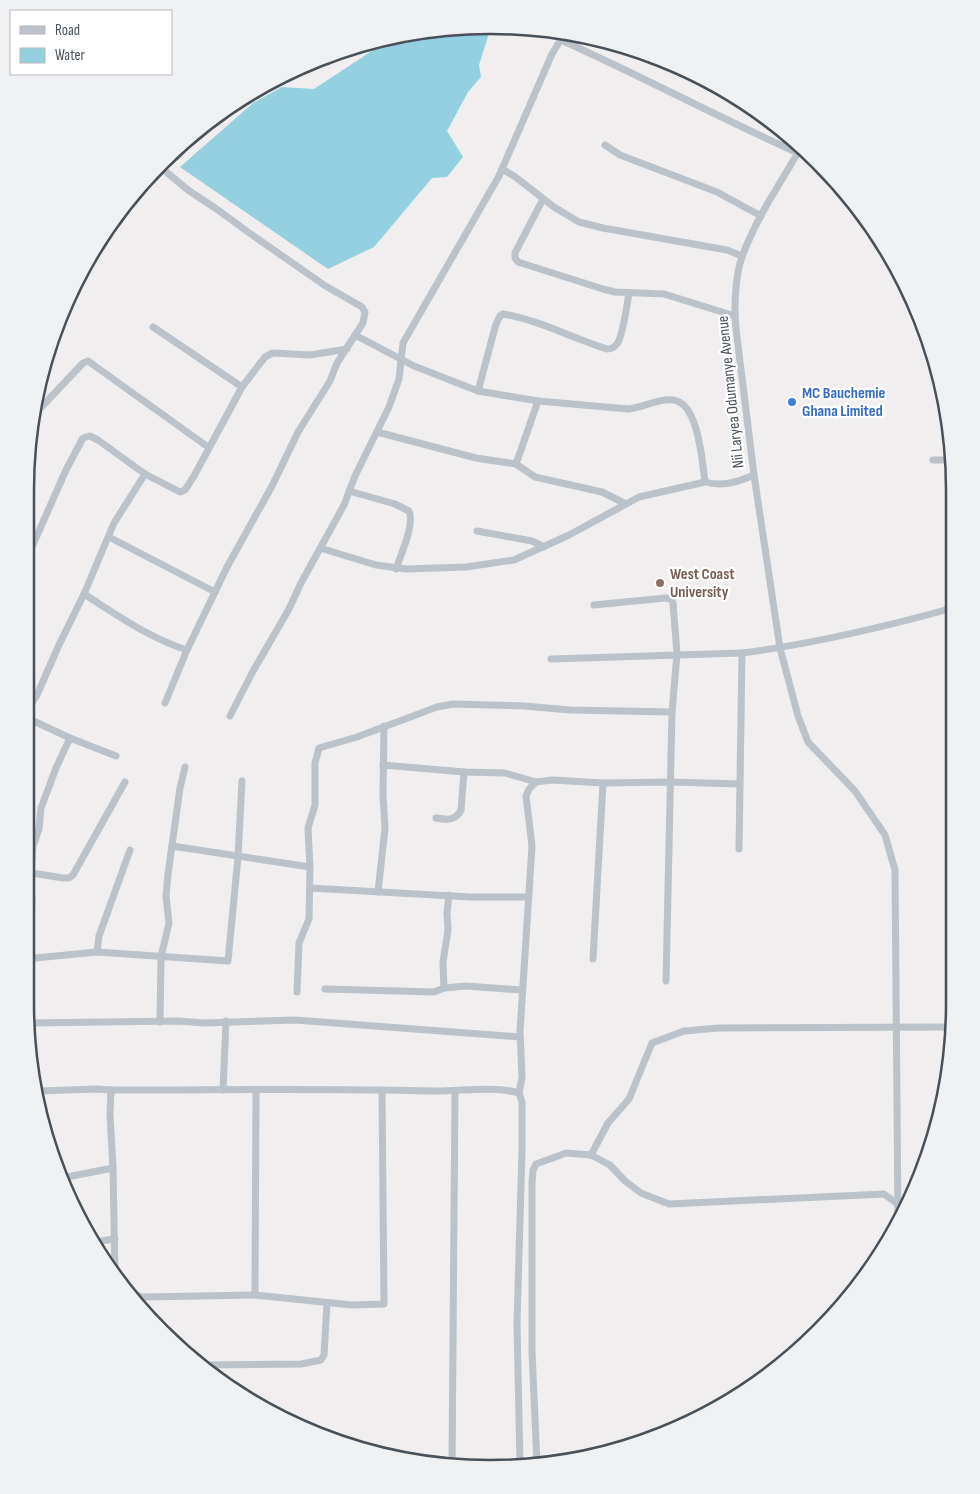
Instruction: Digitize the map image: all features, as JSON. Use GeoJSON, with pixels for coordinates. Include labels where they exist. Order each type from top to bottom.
{"type":"FeatureCollection","features":[{"type":"Feature","properties":{"kind":"street"},"geometry":{"type":"LineString","coordinates":[[230,716],[344,505],[389,407],[399,379],[404,343],[483,206],[502,169],[552,54],[561,40],[617,65],[741,127],[797,153]]}},
{"type":"Feature","properties":{"kind":"street"},"geometry":{"type":"LineString","coordinates":[[605,145],[620,155],[717,192],[761,216]]}},
{"type":"Feature","properties":{"kind":"street","name":"Nii Laryea Odumanye Avenue"},"geometry":{"type":"LineString","coordinates":[[798,153],[761,216],[742,256],[738,274],[735,316],[754,475],[780,648],[798,716],[808,742],[856,791],[885,835],[894,870],[898,1028],[899,1205]]}},
{"type":"Feature","properties":{"kind":"street"},"geometry":{"type":"LineString","coordinates":[[502,169],[579,222],[727,250],[742,256]]}},
{"type":"Feature","properties":{"kind":"street"},"geometry":{"type":"LineString","coordinates":[[164,170],[188,190],[324,285],[362,307],[365,312],[365,319],[348,349],[337,363],[330,381],[298,432],[272,486],[215,592],[186,650],[165,703]]}},
{"type":"Feature","properties":{"kind":"street"},"geometry":{"type":"LineString","coordinates":[[543,199],[515,253],[514,258],[518,262],[603,289],[629,293],[664,294],[735,316]]}},
{"type":"Feature","properties":{"kind":"street"},"geometry":{"type":"LineString","coordinates":[[478,391],[496,324],[503,314],[530,319],[573,338],[606,349],[612,348],[618,344],[629,293]]}},
{"type":"Feature","properties":{"kind":"street"},"geometry":{"type":"LineString","coordinates":[[152,328],[242,387]]}},
{"type":"Feature","properties":{"kind":"street"},"geometry":{"type":"LineString","coordinates":[[356,335],[401,360],[478,391],[538,401],[628,409],[674,400],[691,414],[705,482]]}},
{"type":"Feature","properties":{"kind":"street"},"geometry":{"type":"LineString","coordinates":[[34,542],[66,470],[83,438],[90,436],[98,440],[145,474],[180,492],[185,490],[194,476],[242,387],[268,355],[273,353],[310,355],[348,349]]}},
{"type":"Feature","properties":{"kind":"street"},"geometry":{"type":"LineString","coordinates":[[42,407],[88,361],[92,362],[208,447]]}},
{"type":"Feature","properties":{"kind":"street"},"geometry":{"type":"LineString","coordinates":[[516,464],[538,401]]}},
{"type":"Feature","properties":{"kind":"street"},"geometry":{"type":"LineString","coordinates":[[377,432],[476,458],[516,464],[535,477],[602,492],[626,504]]}},
{"type":"Feature","properties":{"kind":"street"},"geometry":{"type":"LineString","coordinates":[[933,460],[945,460]]}},
{"type":"Feature","properties":{"kind":"street"},"geometry":{"type":"LineString","coordinates":[[34,700],[84,594],[103,546],[122,508],[145,474]]}},
{"type":"Feature","properties":{"kind":"street"},"geometry":{"type":"LineString","coordinates":[[320,548],[396,569],[421,570],[476,566],[514,560],[544,547],[639,498],[705,482],[726,484],[754,475]]}},
{"type":"Feature","properties":{"kind":"street"},"geometry":{"type":"LineString","coordinates":[[349,491],[395,504],[409,511],[412,518],[410,527],[396,569]]}},
{"type":"Feature","properties":{"kind":"street"},"geometry":{"type":"LineString","coordinates":[[477,531],[532,541],[544,547]]}},
{"type":"Feature","properties":{"kind":"street"},"geometry":{"type":"LineString","coordinates":[[109,537],[215,592]]}},
{"type":"Feature","properties":{"kind":"street"},"geometry":{"type":"LineString","coordinates":[[84,594],[119,618],[186,650]]}},
{"type":"Feature","properties":{"kind":"street"},"geometry":{"type":"LineString","coordinates":[[594,605],[671,599],[674,603],[677,654],[672,712],[666,981]]}},
{"type":"Feature","properties":{"kind":"street"},"geometry":{"type":"LineString","coordinates":[[551,659],[742,653],[780,648],[906,621],[946,610]]}},
{"type":"Feature","properties":{"kind":"street"},"geometry":{"type":"LineString","coordinates":[[739,849],[742,653]]}},
{"type":"Feature","properties":{"kind":"street"},"geometry":{"type":"LineString","coordinates":[[297,992],[299,943],[309,919],[310,867],[308,828],[315,805],[315,763],[319,748],[357,738],[438,706],[454,704],[524,706],[570,710],[672,712]]}},
{"type":"Feature","properties":{"kind":"street"},"geometry":{"type":"LineString","coordinates":[[34,721],[116,756]]}},
{"type":"Feature","properties":{"kind":"street"},"geometry":{"type":"LineString","coordinates":[[378,892],[385,828],[384,726]]}},
{"type":"Feature","properties":{"kind":"street"},"geometry":{"type":"LineString","coordinates":[[34,843],[39,829],[41,808],[70,738]]}},
{"type":"Feature","properties":{"kind":"street"},"geometry":{"type":"LineString","coordinates":[[384,765],[464,772],[505,772],[536,782],[552,780],[603,783],[740,784]]}},
{"type":"Feature","properties":{"kind":"street"},"geometry":{"type":"LineString","coordinates":[[160,1022],[161,957],[168,924],[167,884],[177,803],[185,767]]}},
{"type":"Feature","properties":{"kind":"street"},"geometry":{"type":"LineString","coordinates":[[436,818],[445,820],[454,819],[459,816],[464,772]]}},
{"type":"Feature","properties":{"kind":"street"},"geometry":{"type":"LineString","coordinates":[[34,957],[97,952],[228,961],[238,857],[242,781]]}},
{"type":"Feature","properties":{"kind":"street"},"geometry":{"type":"LineString","coordinates":[[34,874],[64,878],[69,878],[73,875],[124,782]]}},
{"type":"Feature","properties":{"kind":"street"},"geometry":{"type":"LineString","coordinates":[[520,1459],[517,1324],[522,1102],[519,1093],[522,1077],[520,1037],[527,897],[532,846],[526,796],[529,789],[536,782]]}},
{"type":"Feature","properties":{"kind":"street"},"geometry":{"type":"LineString","coordinates":[[594,959],[603,783]]}},
{"type":"Feature","properties":{"kind":"street"},"geometry":{"type":"LineString","coordinates":[[172,846],[310,867]]}},
{"type":"Feature","properties":{"kind":"street"},"geometry":{"type":"LineString","coordinates":[[97,952],[99,936],[130,850]]}},
{"type":"Feature","properties":{"kind":"street"},"geometry":{"type":"LineString","coordinates":[[310,888],[527,897]]}},
{"type":"Feature","properties":{"kind":"street"},"geometry":{"type":"LineString","coordinates":[[444,988],[443,962],[448,930],[449,895]]}},
{"type":"Feature","properties":{"kind":"street"},"geometry":{"type":"LineString","coordinates":[[325,989],[434,992],[444,988],[466,986],[522,990]]}},
{"type":"Feature","properties":{"kind":"street"},"geometry":{"type":"LineString","coordinates":[[35,1023],[178,1021],[204,1023],[295,1020],[520,1037]]}},
{"type":"Feature","properties":{"kind":"street"},"geometry":{"type":"LineString","coordinates":[[223,1090],[226,1021]]}},
{"type":"Feature","properties":{"kind":"street"},"geometry":{"type":"LineString","coordinates":[[591,1155],[608,1123],[629,1099],[652,1042],[684,1031],[719,1028],[945,1027]]}},
{"type":"Feature","properties":{"kind":"street"},"geometry":{"type":"LineString","coordinates":[[43,1091],[96,1089],[455,1092],[498,1090],[519,1093]]}},
{"type":"Feature","properties":{"kind":"street"},"geometry":{"type":"LineString","coordinates":[[111,1090],[110,1114],[115,1263]]}},
{"type":"Feature","properties":{"kind":"street"},"geometry":{"type":"LineString","coordinates":[[255,1295],[256,1090]]}},
{"type":"Feature","properties":{"kind":"street"},"geometry":{"type":"LineString","coordinates":[[140,1296],[255,1295],[352,1305],[384,1304],[382,1090]]}},
{"type":"Feature","properties":{"kind":"street"},"geometry":{"type":"LineString","coordinates":[[452,1458],[455,1092]]}},
{"type":"Feature","properties":{"kind":"street"},"geometry":{"type":"LineString","coordinates":[[537,1457],[532,1352],[533,1170],[536,1164],[566,1153],[591,1155],[610,1165],[641,1193],[669,1204],[884,1194],[899,1205]]}},
{"type":"Feature","properties":{"kind":"street"},"geometry":{"type":"LineString","coordinates":[[67,1177],[113,1168]]}},
{"type":"Feature","properties":{"kind":"street"},"geometry":{"type":"LineString","coordinates":[[101,1241],[115,1239]]}},
{"type":"Feature","properties":{"kind":"street"},"geometry":{"type":"LineString","coordinates":[[210,1364],[301,1364],[321,1360],[324,1355],[327,1303]]}},
{"type":"Feature","properties":{"kind":"water"},"geometry":{"type":"Polygon","coordinates":[[[489,34],[479,65],[481,77],[468,92],[447,131],[463,157],[447,177],[432,178],[374,247],[328,269],[180,167],[253,103],[282,87],[314,89],[376,48],[430,38],[489,34]]]}},
{"type":"Feature","properties":{"kind":"place","name":"MC Bauchemie Ghana Limited"},"geometry":{"type":"Point","coordinates":[792,402]}},
{"type":"Feature","properties":{"kind":"place","name":"West Coast University"},"geometry":{"type":"Point","coordinates":[660,583]}}]}
